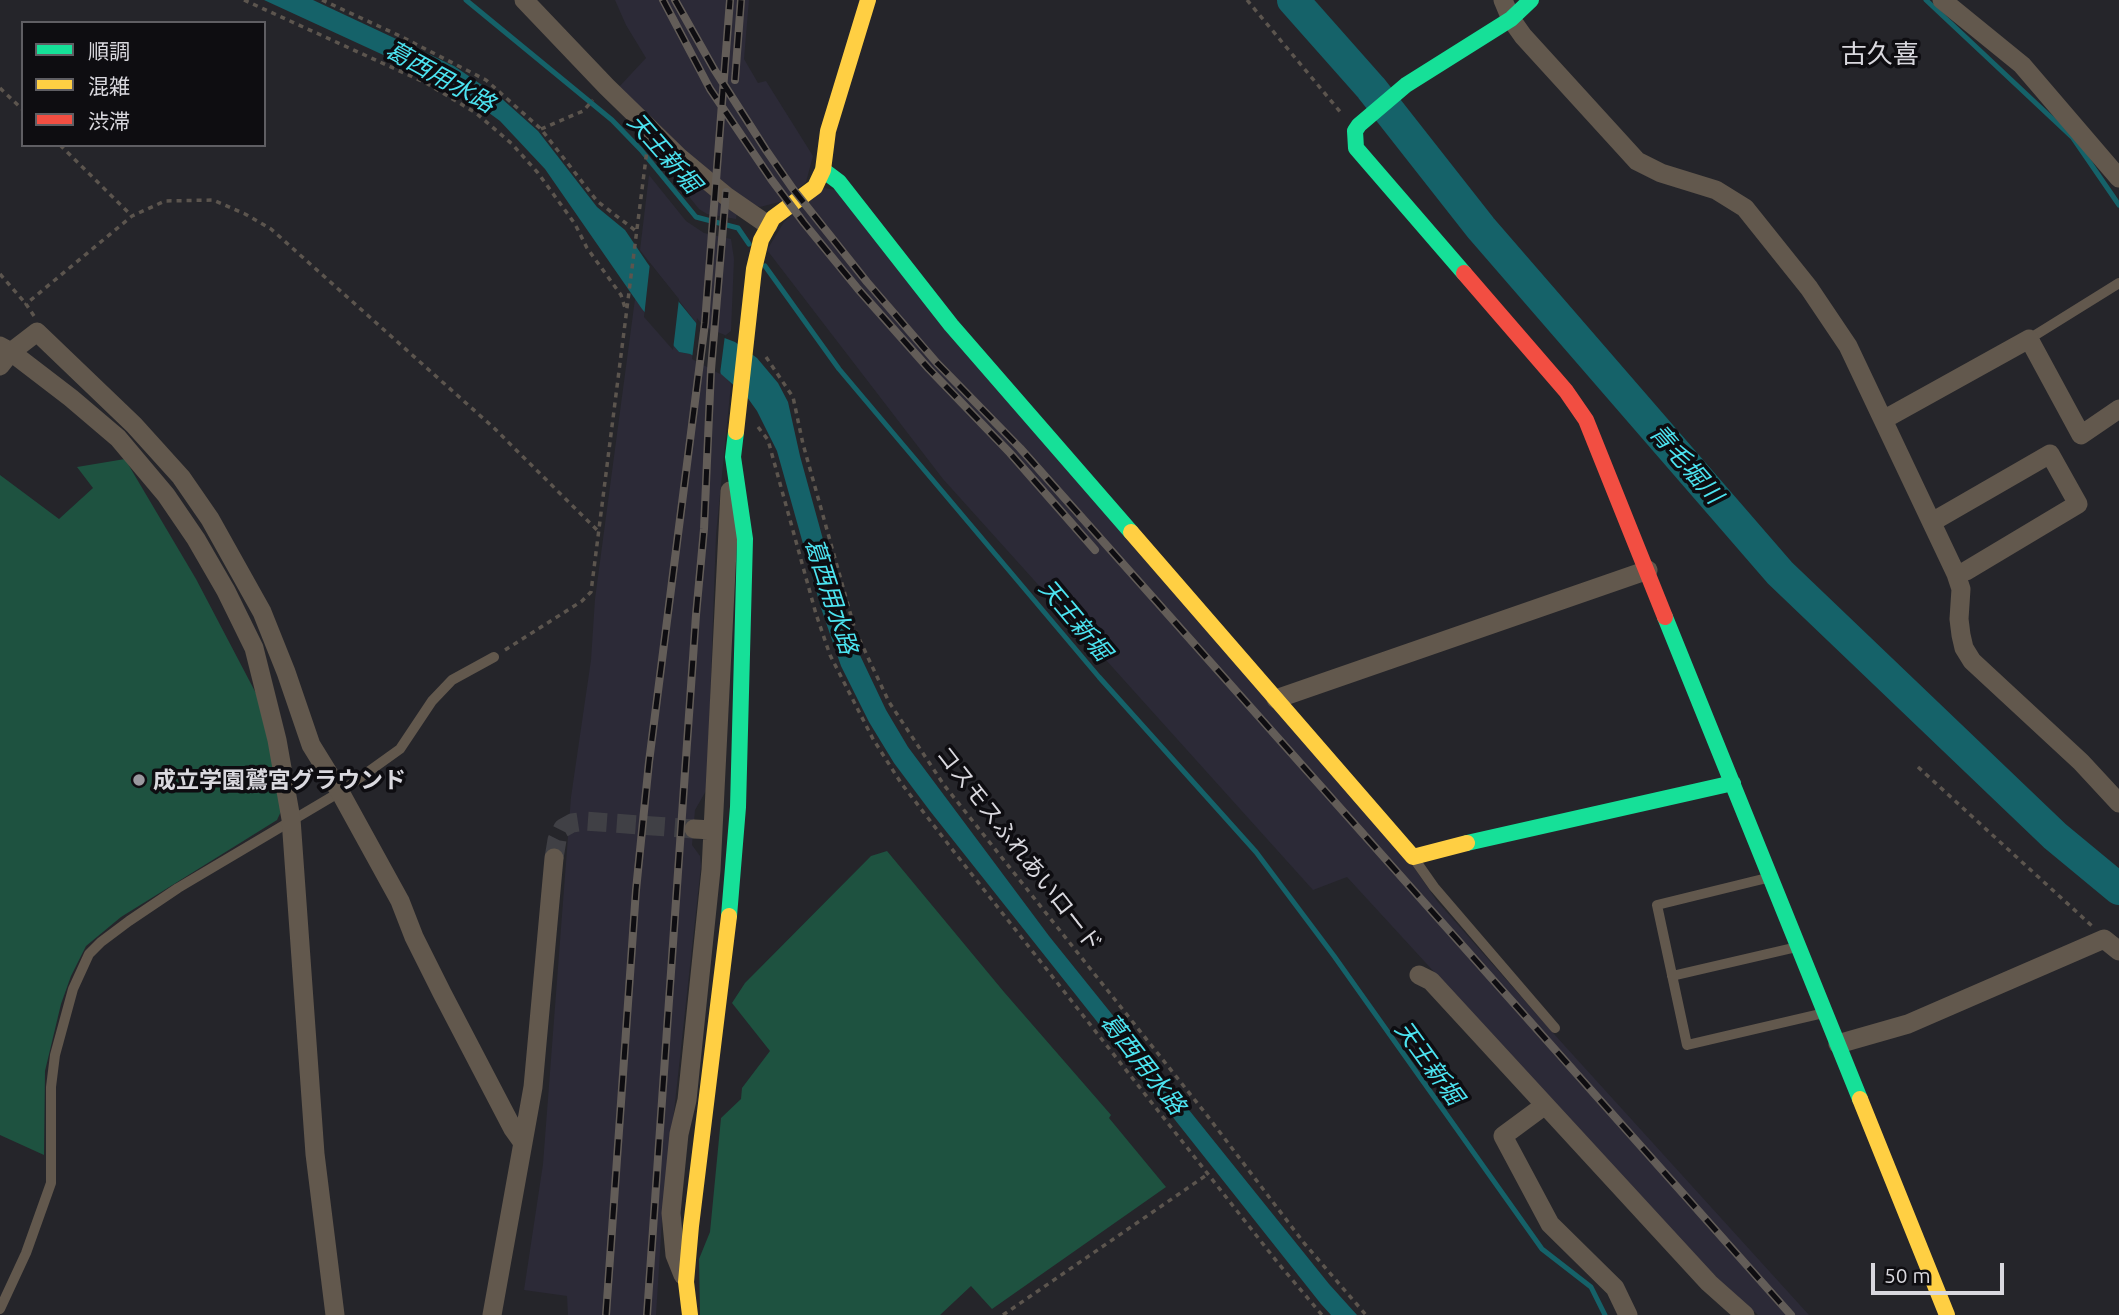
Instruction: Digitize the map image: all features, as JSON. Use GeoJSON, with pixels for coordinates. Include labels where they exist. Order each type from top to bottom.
{"type":"FeatureCollection","features":[{"type":"Feature","properties":{"kind":"street"},"geometry":{"type":"LineString","coordinates":[[524,0],[678,157],[726,196],[764,233]]}},
{"type":"Feature","properties":{"kind":"street"},"geometry":{"type":"LineString","coordinates":[[690,1315],[686,1282],[691,1226],[732,889],[738,807],[745,539],[733,457],[754,269],[764,233],[773,218],[816,187],[823,170],[828,131],[868,0]]}},
{"type":"Feature","properties":{"kind":"street"},"geometry":{"type":"LineString","coordinates":[[1503,0],[1511,19],[1523,36],[1637,161],[1661,173],[1728,196],[1752,215],[1809,288],[1848,346],[1956,574],[1961,589],[1959,619],[1964,648],[1972,661],[2081,762],[2119,803]]}},
{"type":"Feature","properties":{"kind":"street"},"geometry":{"type":"LineString","coordinates":[[1531,0],[1511,19],[1406,85],[1357,128],[1356,148],[1586,420],[1947,1315]]}},
{"type":"Feature","properties":{"kind":"street"},"geometry":{"type":"LineString","coordinates":[[1942,0],[2022,65],[2119,178]]}},
{"type":"Feature","properties":{"kind":"street"},"geometry":{"type":"LineString","coordinates":[[823,170],[839,182],[951,326],[1413,857],[1733,783]]}},
{"type":"Feature","properties":{"kind":"street"},"geometry":{"type":"LineString","coordinates":[[335,1315],[315,1154],[291,819],[277,740],[254,648],[196,539],[166,495],[118,438],[71,398],[4,355],[37,332],[134,425],[181,477],[210,519],[262,612],[311,745],[400,901],[414,937],[523,1143]]}},
{"type":"Feature","properties":{"kind":"street"},"geometry":{"type":"LineString","coordinates":[[1883,421],[2029,339],[2081,435],[2119,409]]}},
{"type":"Feature","properties":{"kind":"street"},"geometry":{"type":"LineString","coordinates":[[1932,522],[2050,454],[2078,504],[1966,571],[1956,574]]}},
{"type":"Feature","properties":{"kind":"street"},"geometry":{"type":"LineString","coordinates":[[686,1282],[675,1255],[671,1213],[679,1134],[687,1100],[711,870],[703,830],[728,499],[735,475]]}},
{"type":"Feature","properties":{"kind":"street"},"geometry":{"type":"LineString","coordinates":[[1276,699],[1647,570]]}},
{"type":"Feature","properties":{"kind":"street"},"geometry":{"type":"LineString","coordinates":[[492,1315],[533,1087],[554,858]]}},
{"type":"Feature","properties":{"kind":"street"},"geometry":{"type":"LineString","coordinates":[[1838,1044],[1908,1024],[2104,939],[2119,951]]}},
{"type":"Feature","properties":{"kind":"street"},"geometry":{"type":"LineString","coordinates":[[1419,975],[1431,981],[1709,1283],[1745,1315]]}},
{"type":"Feature","properties":{"kind":"street"},"geometry":{"type":"LineString","coordinates":[[496,1095],[533,1087]]}},
{"type":"Feature","properties":{"kind":"street"},"geometry":{"type":"LineString","coordinates":[[687,1100],[690,1134],[701,1150]]}},
{"type":"Feature","properties":{"kind":"street"},"geometry":{"type":"LineString","coordinates":[[1545,1105],[1503,1136],[1550,1224],[1615,1288],[1628,1315]]}},
{"type":"Feature","properties":{"kind":"lane"},"geometry":{"type":"LineString","coordinates":[[2029,339],[2119,283]]}},
{"type":"Feature","properties":{"kind":"lane"},"geometry":{"type":"LineString","coordinates":[[0,1310],[26,1253],[51,1184],[51,1087],[55,1055],[73,989],[89,954],[138,914],[291,819],[340,792],[400,749],[432,701],[452,680],[495,657]]}},
{"type":"Feature","properties":{"kind":"lane"},"geometry":{"type":"LineString","coordinates":[[1413,857],[1434,887],[1555,1028]]}},
{"type":"Feature","properties":{"kind":"lane"},"geometry":{"type":"LineString","coordinates":[[1771,878],[1657,905],[1687,1045],[1824,1013]]}},
{"type":"Feature","properties":{"kind":"lane"},"geometry":{"type":"LineString","coordinates":[[1672,976],[1797,947]]}},
{"type":"Feature","properties":{"kind":"path"},"geometry":{"type":"LineString","coordinates":[[244,0],[426,83],[475,113],[512,144],[538,173],[621,295],[626,310]]}},
{"type":"Feature","properties":{"kind":"path"},"geometry":{"type":"LineString","coordinates":[[322,0],[486,80],[541,129],[597,201],[636,231]]}},
{"type":"Feature","properties":{"kind":"path"},"geometry":{"type":"LineString","coordinates":[[1247,0],[1357,128]]}},
{"type":"Feature","properties":{"kind":"path"},"geometry":{"type":"LineString","coordinates":[[0,88],[21,108]]}},
{"type":"Feature","properties":{"kind":"path"},"geometry":{"type":"LineString","coordinates":[[541,129],[583,111],[596,97]]}},
{"type":"Feature","properties":{"kind":"path"},"geometry":{"type":"LineString","coordinates":[[495,657],[582,601],[591,592],[648,139]]}},
{"type":"Feature","properties":{"kind":"path"},"geometry":{"type":"LineString","coordinates":[[62,147],[132,216]]}},
{"type":"Feature","properties":{"kind":"path"},"geometry":{"type":"LineString","coordinates":[[26,304],[132,216],[165,201],[214,201],[271,229],[494,428],[598,531]]}},
{"type":"Feature","properties":{"kind":"path"},"geometry":{"type":"LineString","coordinates":[[0,274],[38,322],[37,332]]}},
{"type":"Feature","properties":{"kind":"path","name":"コスモスふれあいロード"},"geometry":{"type":"LineString","coordinates":[[763,354],[793,397],[803,444],[855,630],[888,702],[944,785],[1206,1114],[1304,1243],[1366,1315]]}},
{"type":"Feature","properties":{"kind":"path"},"geometry":{"type":"LineString","coordinates":[[737,413],[754,420],[768,440],[827,645],[873,739],[901,783],[1322,1315]]}},
{"type":"Feature","properties":{"kind":"path"},"geometry":{"type":"LineString","coordinates":[[1918,767],[2095,928]]}},
{"type":"Feature","properties":{"kind":"path"},"geometry":{"type":"LineString","coordinates":[[1003,1315],[1208,1174]]}},
{"type":"Feature","properties":{"kind":"shaded area"},"geometry":{"type":"Polygon","coordinates":[[[615,0],[749,0],[744,59],[758,83],[766,81],[813,156],[806,182],[783,201],[760,207],[737,199],[618,88],[646,58],[615,0]]]}},
{"type":"Feature","properties":{"kind":"shaded area"},"geometry":{"type":"Polygon","coordinates":[[[655,144],[737,212],[736,219],[707,214],[699,209],[656,156],[655,144]]]}},
{"type":"Feature","properties":{"kind":"shaded area"},"geometry":{"type":"Polygon","coordinates":[[[649,175],[686,221],[704,233],[731,239],[734,259],[731,331],[722,338],[701,329],[640,250],[649,175]]]}},
{"type":"Feature","properties":{"kind":"shaded area"},"geometry":{"type":"Polygon","coordinates":[[[824,188],[837,190],[1411,863],[1437,901],[1809,1315],[1758,1315],[1715,1278],[1347,877],[1313,890],[943,479],[767,250],[784,222],[824,188]]]}},
{"type":"Feature","properties":{"kind":"shaded area"},"geometry":{"type":"Polygon","coordinates":[[[635,299],[679,352],[690,354],[719,369],[731,384],[716,535],[707,789],[695,810],[692,845],[700,856],[701,866],[662,1221],[656,1315],[568,1315],[567,1296],[524,1290],[543,1164],[571,797],[591,660],[595,599],[635,299]]]}},
{"type":"Feature","properties":{"kind":"green space","name":"成立学園鷲宮グラウンド"},"geometry":{"type":"Polygon","coordinates":[[[125,459],[196,579],[259,699],[283,807],[277,820],[121,917],[86,946],[61,1004],[45,1071],[44,1155],[0,1135],[0,475],[59,519],[93,488],[77,467],[125,459]]]}},
{"type":"Feature","properties":{"kind":"green space"},"geometry":{"type":"Polygon","coordinates":[[[887,851],[1111,1115],[1109,1118],[1166,1187],[992,1309],[971,1286],[940,1315],[700,1315],[699,1259],[710,1232],[721,1118],[741,1099],[742,1088],[770,1051],[732,1003],[745,983],[871,856],[887,851]]]}},
{"type":"Feature","properties":{"kind":"water","name":"葛西用水路"},"geometry":{"type":"Polygon","coordinates":[[[264,0],[313,0],[454,66],[501,98],[538,131],[597,207],[625,230],[648,264],[701,329],[735,342],[757,358],[778,383],[788,402],[800,456],[848,630],[886,710],[908,747],[1049,936],[1329,1284],[1357,1315],[1331,1315],[1321,1304],[894,763],[869,722],[841,666],[821,608],[777,451],[747,397],[721,374],[719,369],[690,354],[679,352],[642,309],[545,169],[500,121],[442,82],[264,0]]]}},
{"type":"Feature","properties":{"kind":"pier"},"geometry":{"type":"Polygon","coordinates":[[[650,263],[679,299],[673,350],[644,317],[650,263]]]}},
{"type":"Feature","properties":{"kind":"pier"},"geometry":{"type":"Polygon","coordinates":[[[697,318],[703,326],[725,335],[720,374],[692,359],[697,318]]]}},
{"type":"Feature","properties":{"kind":"waterway","name":"天王新堀"},"geometry":{"type":"LineString","coordinates":[[466,0],[612,120],[641,150],[696,217],[738,228],[749,244]]}},
{"type":"Feature","properties":{"kind":"waterway","name":"青毛堀川"},"geometry":{"type":"LineString","coordinates":[[1293,0],[1371,88],[1481,228],[1780,573],[2055,836],[2119,889]]}},
{"type":"Feature","properties":{"kind":"waterway"},"geometry":{"type":"LineString","coordinates":[[1926,0],[2073,138],[2119,205]]}},
{"type":"Feature","properties":{"kind":"waterway","name":"天王新堀"},"geometry":{"type":"LineString","coordinates":[[765,266],[839,369],[1099,677],[1256,852],[1334,956],[1542,1249],[1591,1287],[1605,1315]]}},
{"type":"Feature","properties":{"kind":"tunnel"},"geometry":{"type":"LineString","coordinates":[[554,858],[557,840],[563,828],[572,823],[585,821],[694,829]]}},
{"type":"Feature","properties":{"kind":"railway"},"geometry":{"type":"LineString","coordinates":[[663,0],[710,89],[804,223],[929,369],[1010,453],[1095,550]]}},
{"type":"Feature","properties":{"kind":"railway"},"geometry":{"type":"LineString","coordinates":[[675,0],[714,69],[766,150],[793,189],[867,282],[937,363],[1020,448],[1791,1315]]}},
{"type":"Feature","properties":{"kind":"railway"},"geometry":{"type":"LineString","coordinates":[[606,1315],[636,890],[649,762],[705,323],[730,0]]}},
{"type":"Feature","properties":{"kind":"railway"},"geometry":{"type":"LineString","coordinates":[[735,80],[741,0]]}},
{"type":"Feature","properties":{"kind":"railway"},"geometry":{"type":"LineString","coordinates":[[647,1315],[704,529],[711,370],[726,192]]}},
{"type":"Feature","properties":{"kind":"traffic: fast"},"geometry":{"type":"LineString","coordinates":[[1464,273],[1356,148],[1355,131],[1406,85],[1511,19],[1531,0]]}},
{"type":"Feature","properties":{"kind":"traffic: fast"},"geometry":{"type":"LineString","coordinates":[[823,170],[839,182],[951,325],[1131,532]]}},
{"type":"Feature","properties":{"kind":"traffic: fast"},"geometry":{"type":"LineString","coordinates":[[729,916],[738,807],[745,539],[733,457],[736,432]]}},
{"type":"Feature","properties":{"kind":"traffic: fast"},"geometry":{"type":"LineString","coordinates":[[1665,617],[1860,1099]]}},
{"type":"Feature","properties":{"kind":"traffic: fast"},"geometry":{"type":"LineString","coordinates":[[1467,843],[1733,783]]}},
{"type":"Feature","properties":{"kind":"traffic: slow"},"geometry":{"type":"LineString","coordinates":[[736,432],[754,269],[761,240],[773,218],[815,187],[823,170],[828,131],[868,0]]}},
{"type":"Feature","properties":{"kind":"traffic: slow"},"geometry":{"type":"LineString","coordinates":[[1131,532],[1413,857],[1467,843]]}},
{"type":"Feature","properties":{"kind":"traffic: slow"},"geometry":{"type":"LineString","coordinates":[[690,1315],[686,1282],[691,1226],[729,916]]}},
{"type":"Feature","properties":{"kind":"traffic: slow"},"geometry":{"type":"LineString","coordinates":[[1860,1099],[1947,1315]]}},
{"type":"Feature","properties":{"kind":"traffic: jam"},"geometry":{"type":"LineString","coordinates":[[1464,273],[1566,391],[1586,420],[1665,617]]}},
{"type":"Feature","properties":{"kind":"place","name":"成立学園鷲宮グラウンド"},"geometry":{"type":"Point","coordinates":[139,780]}},
{"type":"Feature","properties":{"kind":"district","name":"古久喜"},"geometry":{"type":"Point","coordinates":[1880,54]}}]}
